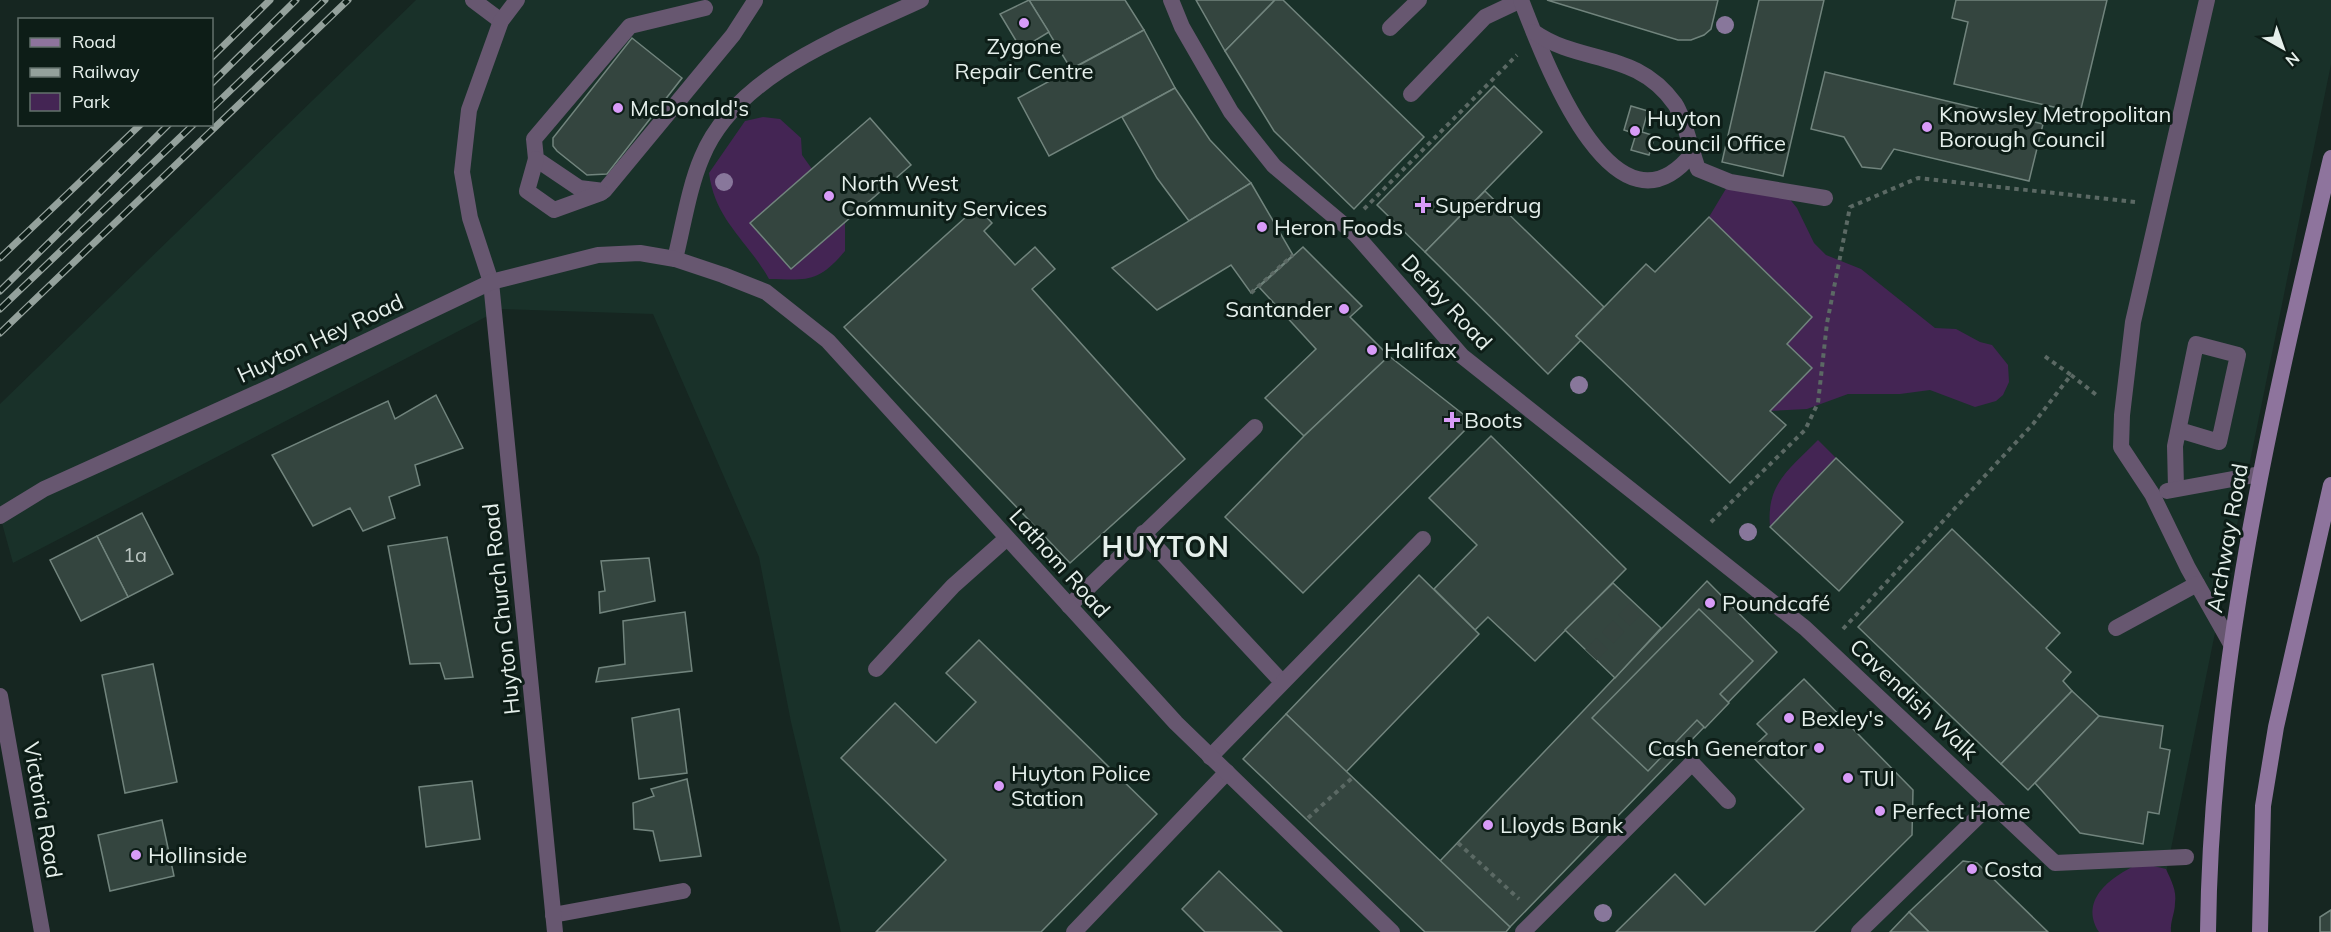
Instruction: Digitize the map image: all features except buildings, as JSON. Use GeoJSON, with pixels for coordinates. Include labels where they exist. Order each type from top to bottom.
{"type":"FeatureCollection","features":[{"type":"Feature","properties":{"kind":"main road","name":"Archway Road"},"geometry":{"type":"LineString","coordinates":[[2208,932],[2213,819],[2231,644],[2260,474],[2331,158]]}},
{"type":"Feature","properties":{"kind":"main road"},"geometry":{"type":"LineString","coordinates":[[2260,932],[2263,806],[2276,727],[2331,485]]}},
{"type":"Feature","properties":{"kind":"street"},"geometry":{"type":"LineString","coordinates":[[473,0],[501,21]]}},
{"type":"Feature","properties":{"kind":"street","name":"Huyton Church Road"},"geometry":{"type":"LineString","coordinates":[[517,0],[501,21],[470,110],[462,172],[470,218],[491,282],[554,924]]}},
{"type":"Feature","properties":{"kind":"street"},"geometry":{"type":"LineString","coordinates":[[675,259],[702,156],[724,121],[748,96],[801,56],[921,0]]}},
{"type":"Feature","properties":{"kind":"street","name":"Derby Road"},"geometry":{"type":"LineString","coordinates":[[1170,0],[1182,27],[1231,112],[1274,166],[1346,227],[1462,356],[1805,628]]}},
{"type":"Feature","properties":{"kind":"street"},"geometry":{"type":"LineString","coordinates":[[1390,28],[1419,0]]}},
{"type":"Feature","properties":{"kind":"street"},"geometry":{"type":"LineString","coordinates":[[1411,94],[1485,17],[1521,0],[1551,74],[1598,154],[1615,169],[1637,180],[1659,179],[1682,167],[1692,154]]}},
{"type":"Feature","properties":{"kind":"street"},"geometry":{"type":"LineString","coordinates":[[2207,0],[2133,322],[2122,415],[2121,447],[2152,494],[2197,584],[2231,644]]}},
{"type":"Feature","properties":{"kind":"street"},"geometry":{"type":"LineString","coordinates":[[705,8],[630,26],[534,139],[536,159],[527,191],[554,210],[604,191],[733,35],[755,1]]}},
{"type":"Feature","properties":{"kind":"street"},"geometry":{"type":"LineString","coordinates":[[1536,38],[1633,67],[1657,84],[1676,105],[1698,169],[1730,182],[1825,198]]}},
{"type":"Feature","properties":{"kind":"street"},"geometry":{"type":"LineString","coordinates":[[536,159],[579,188],[604,191]]}},
{"type":"Feature","properties":{"kind":"street","name":"Huyton Hey Road"},"geometry":{"type":"LineString","coordinates":[[0,516],[44,489],[282,382],[491,282],[598,255],[640,253],[675,259]]}},
{"type":"Feature","properties":{"kind":"street","name":"Lathom Road"},"geometry":{"type":"LineString","coordinates":[[675,259],[766,292],[802,318],[828,341],[1210,757],[1392,932]]}},
{"type":"Feature","properties":{"kind":"street"},"geometry":{"type":"LineString","coordinates":[[2176,488],[2175,446],[2196,344],[2238,355],[2219,442],[2179,430]]}},
{"type":"Feature","properties":{"kind":"street"},"geometry":{"type":"LineString","coordinates":[[1069,606],[1255,427]]}},
{"type":"Feature","properties":{"kind":"street"},"geometry":{"type":"LineString","coordinates":[[2152,494],[2260,474]]}},
{"type":"Feature","properties":{"kind":"street"},"geometry":{"type":"LineString","coordinates":[[1143,533],[1282,682]]}},
{"type":"Feature","properties":{"kind":"street"},"geometry":{"type":"LineString","coordinates":[[876,669],[953,586],[1007,538]]}},
{"type":"Feature","properties":{"kind":"street"},"geometry":{"type":"LineString","coordinates":[[1210,757],[1424,538]]}},
{"type":"Feature","properties":{"kind":"street"},"geometry":{"type":"LineString","coordinates":[[2116,628],[2197,584]]}},
{"type":"Feature","properties":{"kind":"street","name":"Cavendish Walk"},"geometry":{"type":"LineString","coordinates":[[1805,628],[2055,863],[2186,856]]}},
{"type":"Feature","properties":{"kind":"street","name":"Victoria Road"},"geometry":{"type":"LineString","coordinates":[[0,696],[42,932]]}},
{"type":"Feature","properties":{"kind":"street"},"geometry":{"type":"LineString","coordinates":[[1523,932],[1692,763],[1728,801]]}},
{"type":"Feature","properties":{"kind":"street"},"geometry":{"type":"LineString","coordinates":[[1074,932],[1227,772]]}},
{"type":"Feature","properties":{"kind":"street"},"geometry":{"type":"LineString","coordinates":[[1859,932],[1991,804]]}},
{"type":"Feature","properties":{"kind":"street"},"geometry":{"type":"LineString","coordinates":[[554,924],[683,891]]}},
{"type":"Feature","properties":{"kind":"path"},"geometry":{"type":"LineString","coordinates":[[1346,227],[1536,38]]}},
{"type":"Feature","properties":{"kind":"path"},"geometry":{"type":"LineString","coordinates":[[1693,539],[1805,430],[1818,403],[1827,323],[1850,207],[1918,178],[2161,205]]}},
{"type":"Feature","properties":{"kind":"path"},"geometry":{"type":"LineString","coordinates":[[1251,293],[1293,255]]}},
{"type":"Feature","properties":{"kind":"path"},"geometry":{"type":"LineString","coordinates":[[1826,647],[2033,424],[2071,375],[2043,355]]}},
{"type":"Feature","properties":{"kind":"path"},"geometry":{"type":"LineString","coordinates":[[1290,834],[1352,778]]}},
{"type":"Feature","properties":{"kind":"path"},"geometry":{"type":"LineString","coordinates":[[1458,843],[1538,917]]}},
{"type":"Feature","properties":{"kind":"shaded area"},"geometry":{"type":"Polygon","coordinates":[[[416,0],[2331,0],[2331,64],[2154,932],[841,932],[791,722],[759,557],[653,314],[501,309],[13,563],[0,516],[0,404],[416,0]]]}},
{"type":"Feature","properties":{"kind":"green space"},"geometry":{"type":"Polygon","coordinates":[[[763,117],[780,119],[801,138],[802,155],[812,169],[751,223],[791,269],[845,222],[845,251],[827,269],[812,277],[794,280],[769,279],[725,217],[712,189],[709,173],[745,121],[763,117]]]}},
{"type":"Feature","properties":{"kind":"green space"},"geometry":{"type":"Polygon","coordinates":[[[1730,182],[1783,191],[1797,208],[1814,243],[1826,255],[1861,269],[1935,328],[1956,329],[1980,342],[1992,345],[2008,365],[2009,382],[2003,395],[1996,401],[1975,407],[1930,390],[1900,394],[1848,394],[1807,409],[1770,411],[1811,368],[1787,344],[1812,317],[1709,217],[1730,182]]]}},
{"type":"Feature","properties":{"kind":"green space"},"geometry":{"type":"Polygon","coordinates":[[[1818,440],[1836,458],[1770,527],[1772,499],[1776,488],[1789,469],[1818,440]]]}},
{"type":"Feature","properties":{"kind":"green space"},"geometry":{"type":"Polygon","coordinates":[[[2141,863],[2166,869],[2170,877],[2175,899],[2171,932],[2099,932],[2094,920],[2093,909],[2096,899],[2110,881],[2141,863]]]}},
{"type":"Feature","properties":{"kind":"tunnel"},"geometry":{"type":"LineString","coordinates":[[1591,655],[1638,606]]}},
{"type":"Feature","properties":{"kind":"railway"},"geometry":{"type":"LineString","coordinates":[[213,56],[270,0]]}},
{"type":"Feature","properties":{"kind":"railway"},"geometry":{"type":"LineString","coordinates":[[213,82],[296,0]]}},
{"type":"Feature","properties":{"kind":"railway"},"geometry":{"type":"LineString","coordinates":[[213,107],[325,0]]}},
{"type":"Feature","properties":{"kind":"railway"},"geometry":{"type":"LineString","coordinates":[[0,333],[348,0]]}},
{"type":"Feature","properties":{"kind":"railway"},"geometry":{"type":"LineString","coordinates":[[0,258],[139,126]]}},
{"type":"Feature","properties":{"kind":"railway"},"geometry":{"type":"LineString","coordinates":[[0,291],[167,126]]}},
{"type":"Feature","properties":{"kind":"railway"},"geometry":{"type":"LineString","coordinates":[[0,309],[192,126]]}},
{"type":"Feature","properties":{"kind":"place","name":"Zygone Repair Centre"},"geometry":{"type":"Point","coordinates":[1024,23]}},
{"type":"Feature","properties":{"kind":"place","name":"McDonald's"},"geometry":{"type":"Point","coordinates":[618,108]}},
{"type":"Feature","properties":{"kind":"place","name":"Knowsley Metropolitan Borough Council"},"geometry":{"type":"Point","coordinates":[1927,127]}},
{"type":"Feature","properties":{"kind":"place","name":"Huyton Council Office"},"geometry":{"type":"Point","coordinates":[1635,131]}},
{"type":"Feature","properties":{"kind":"place","name":"North West Community Services"},"geometry":{"type":"Point","coordinates":[829,196]}},
{"type":"Feature","properties":{"kind":"place","name":"Superdrug"},"geometry":{"type":"Point","coordinates":[1423,205]}},
{"type":"Feature","properties":{"kind":"place","name":"Heron Foods"},"geometry":{"type":"Point","coordinates":[1262,227]}},
{"type":"Feature","properties":{"kind":"place","name":"Santander"},"geometry":{"type":"Point","coordinates":[1344,309]}},
{"type":"Feature","properties":{"kind":"place","name":"Halifax"},"geometry":{"type":"Point","coordinates":[1372,350]}},
{"type":"Feature","properties":{"kind":"place","name":"Boots"},"geometry":{"type":"Point","coordinates":[1452,420]}},
{"type":"Feature","properties":{"kind":"place","name":"Poundcafé"},"geometry":{"type":"Point","coordinates":[1710,603]}},
{"type":"Feature","properties":{"kind":"place","name":"Bexley's"},"geometry":{"type":"Point","coordinates":[1789,718]}},
{"type":"Feature","properties":{"kind":"place","name":"Cash Generator"},"geometry":{"type":"Point","coordinates":[1819,748]}},
{"type":"Feature","properties":{"kind":"place","name":"TUI"},"geometry":{"type":"Point","coordinates":[1848,778]}},
{"type":"Feature","properties":{"kind":"place","name":"Huyton Police Station"},"geometry":{"type":"Point","coordinates":[999,786]}},
{"type":"Feature","properties":{"kind":"place","name":"Perfect Home"},"geometry":{"type":"Point","coordinates":[1880,811]}},
{"type":"Feature","properties":{"kind":"place","name":"Lloyds Bank"},"geometry":{"type":"Point","coordinates":[1488,825]}},
{"type":"Feature","properties":{"kind":"place","name":"Hollinside"},"geometry":{"type":"Point","coordinates":[136,855]}},
{"type":"Feature","properties":{"kind":"place","name":"Costa"},"geometry":{"type":"Point","coordinates":[1972,869]}},
{"type":"Feature","properties":{"kind":"district","name":"HUYTON"},"geometry":{"type":"Point","coordinates":[1166,547]}}]}
